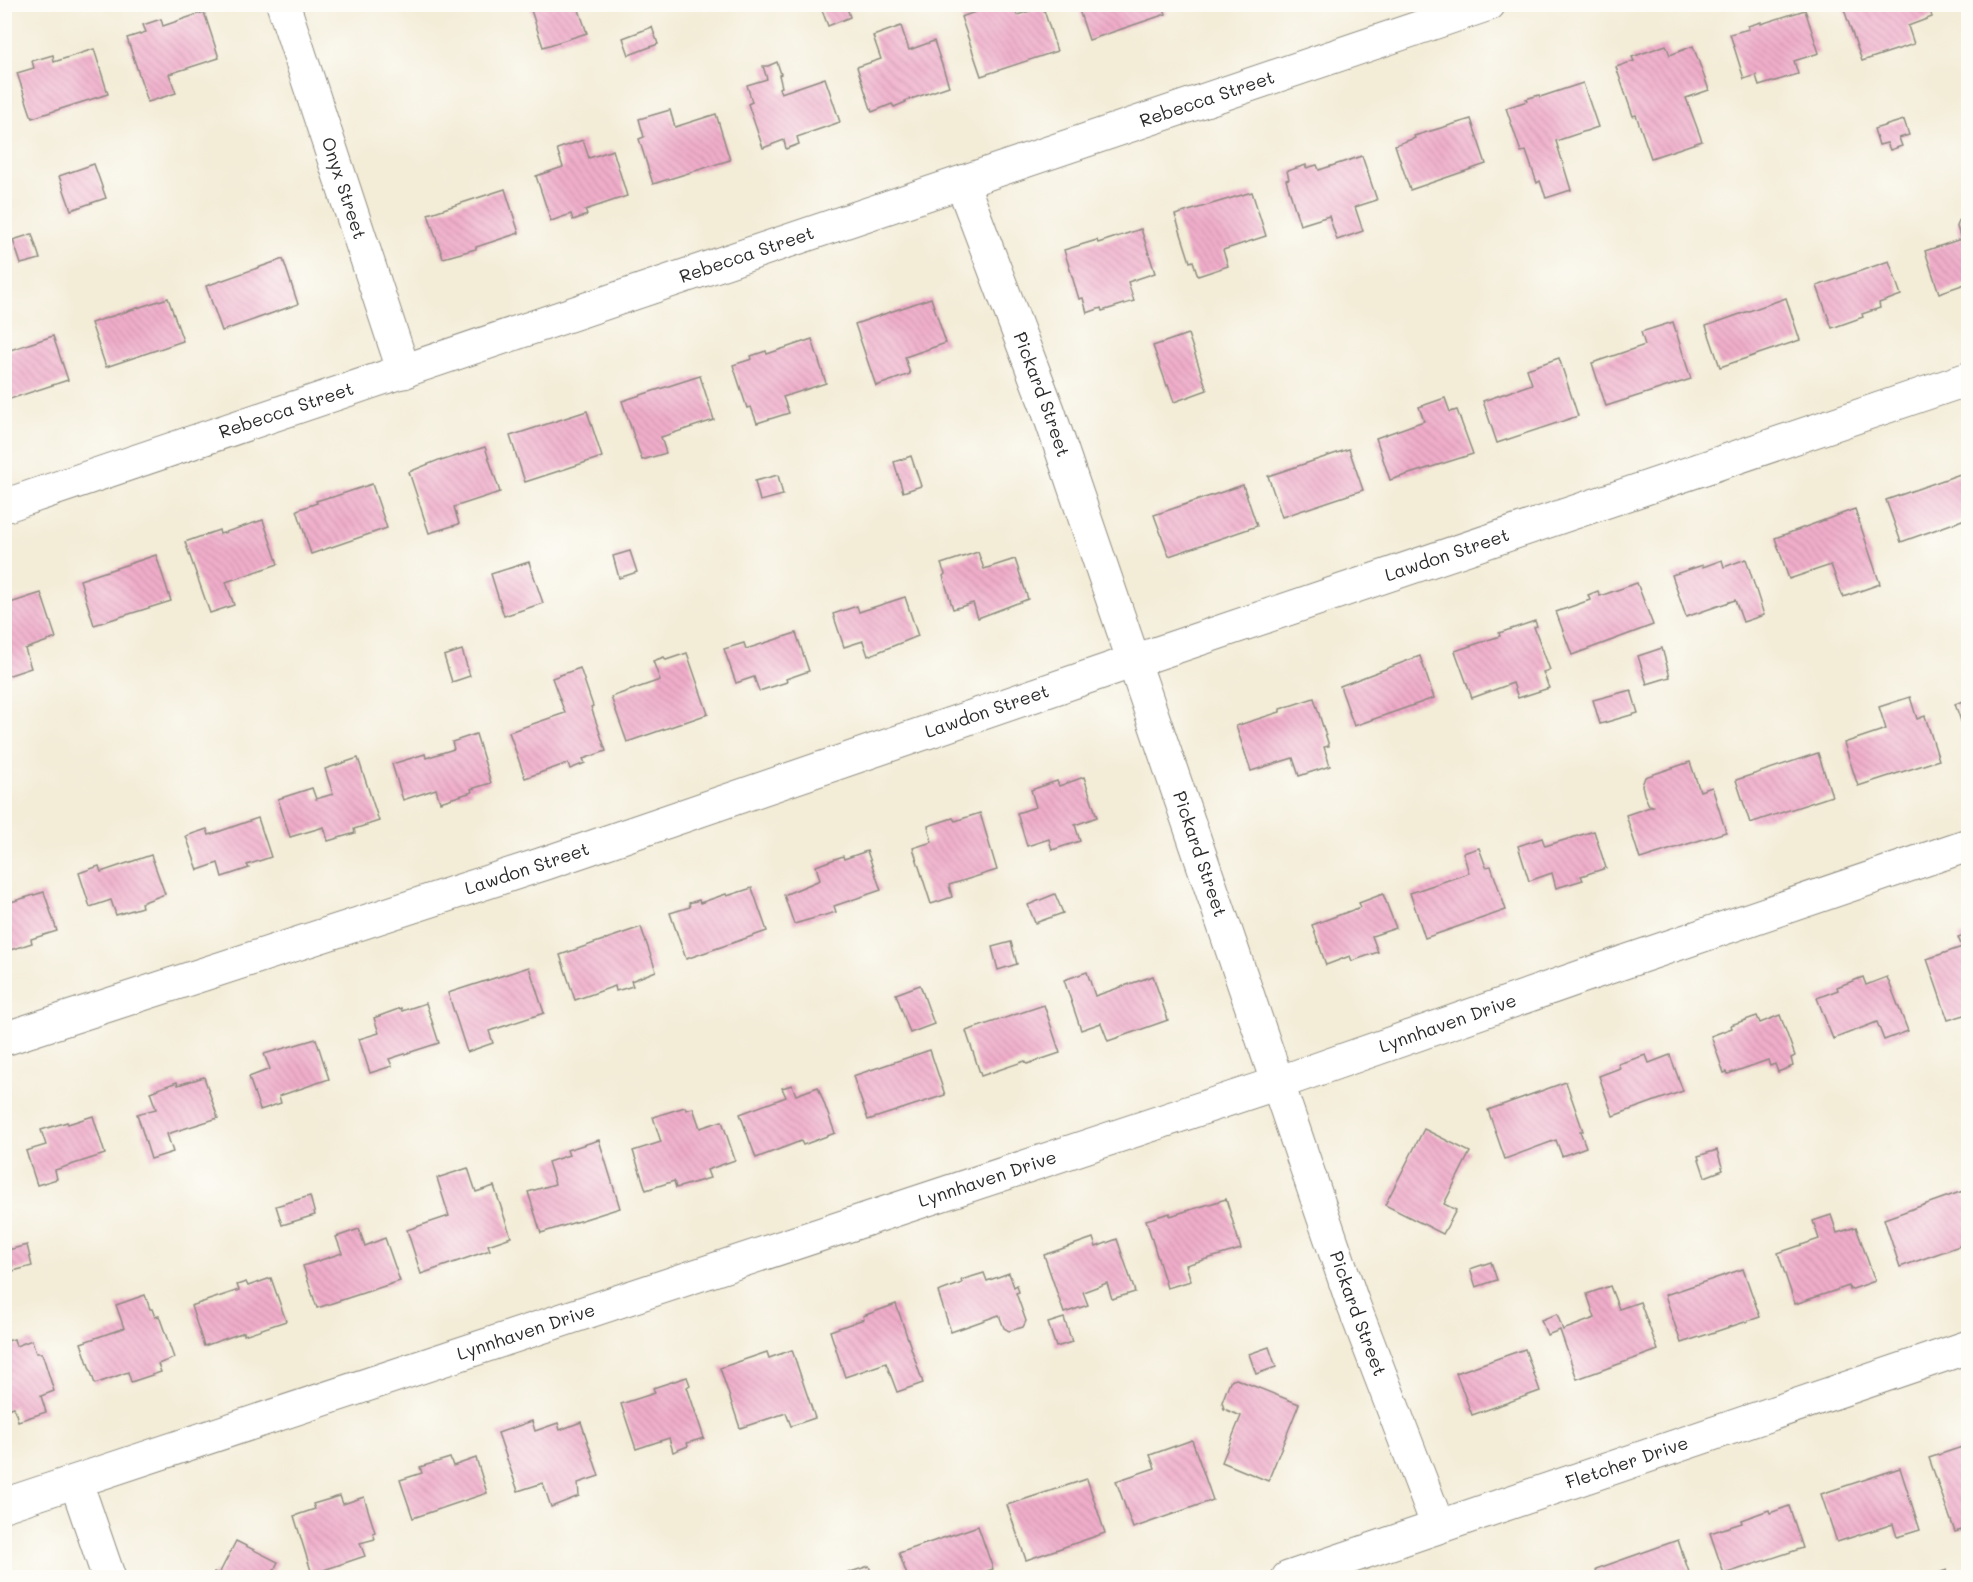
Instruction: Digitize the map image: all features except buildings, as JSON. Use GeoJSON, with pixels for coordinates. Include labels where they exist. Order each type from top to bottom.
{"type":"FeatureCollection","features":[{"type":"Feature","properties":{"kind":"street","name":"Onyx Street"},"geometry":{"type":"LineString","coordinates":[[283,4],[404,372]]}},
{"type":"Feature","properties":{"kind":"street","name":"Rebecca Street"},"geometry":{"type":"LineString","coordinates":[[4,506],[1489,4]]}},
{"type":"Feature","properties":{"kind":"street","name":"Pickard Street"},"geometry":{"type":"LineString","coordinates":[[962,183],[1048,410],[1352,1301],[1438,1526]]}},
{"type":"Feature","properties":{"kind":"street","name":"Lawdon Street"},"geometry":{"type":"LineString","coordinates":[[4,1039],[546,863],[1968,379]]}},
{"type":"Feature","properties":{"kind":"street","name":"Lynnhaven Drive"},"geometry":{"type":"LineString","coordinates":[[4,1505],[1278,1083],[1968,845]]}},
{"type":"Feature","properties":{"kind":"street","name":"Fletcher Drive"},"geometry":{"type":"LineString","coordinates":[[1288,1578],[1968,1347]]}},
{"type":"Feature","properties":{"kind":"street"},"geometry":{"type":"LineString","coordinates":[[76,1482],[109,1578]]}}]}
